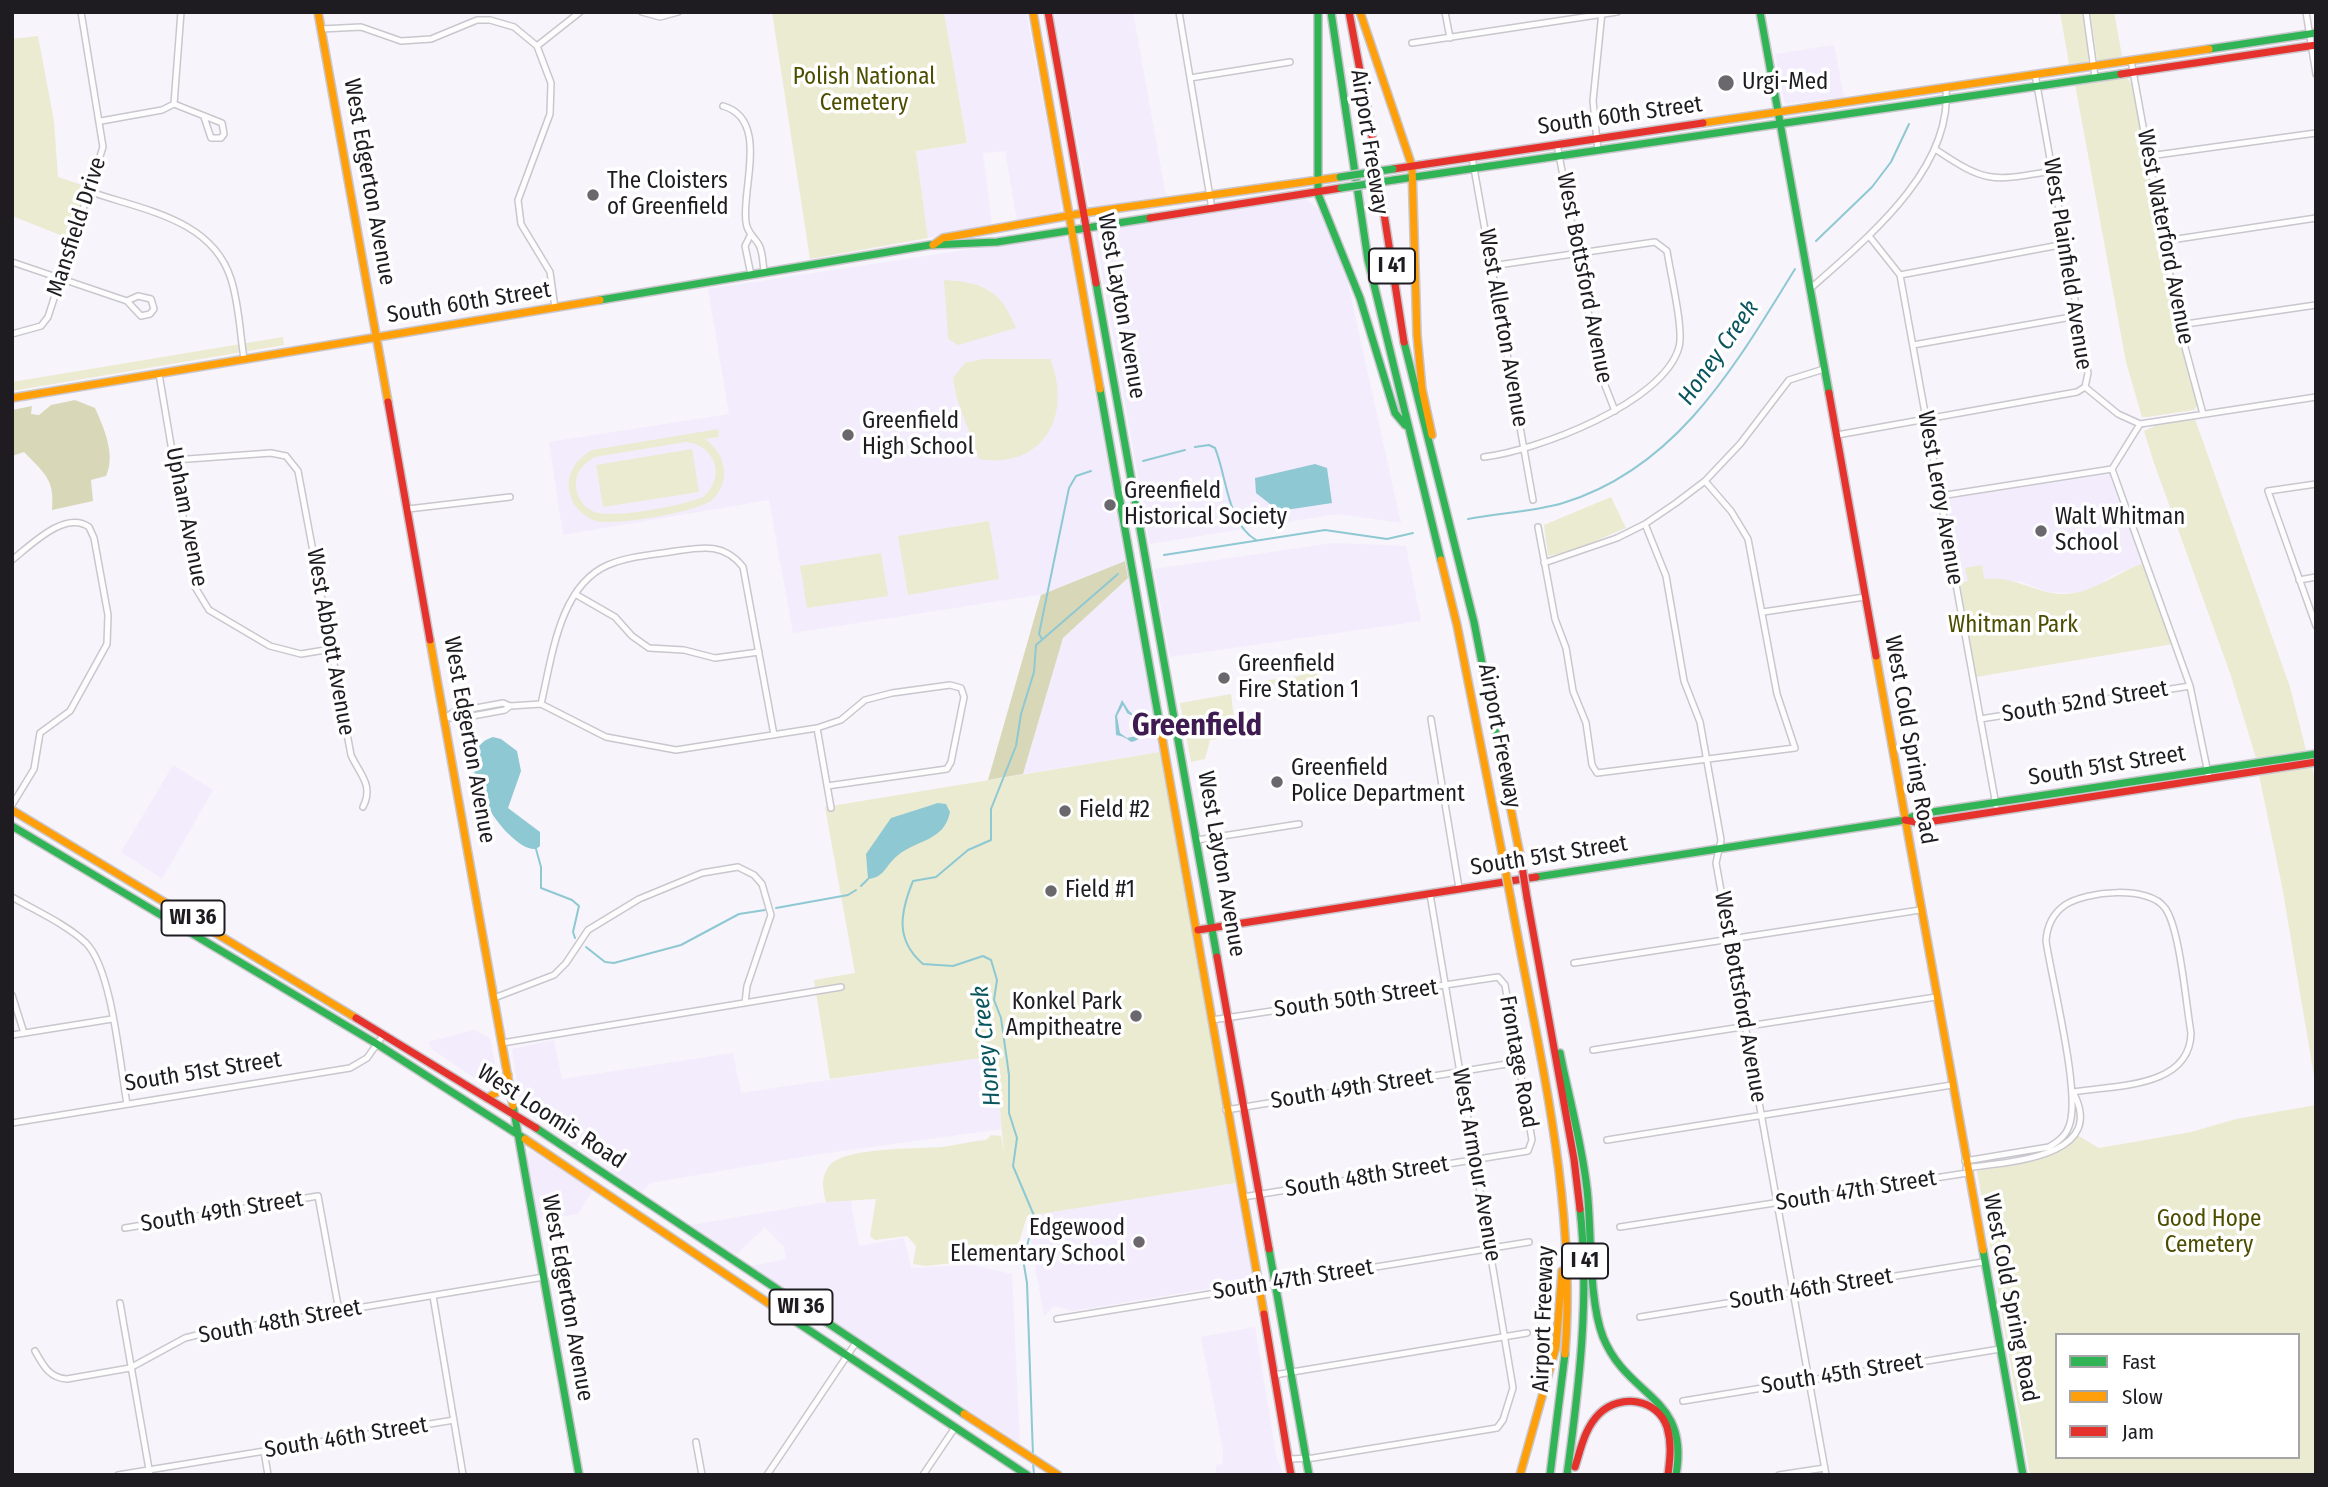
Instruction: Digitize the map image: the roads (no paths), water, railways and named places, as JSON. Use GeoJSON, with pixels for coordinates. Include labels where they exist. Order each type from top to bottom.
{"type":"FeatureCollection","features":[{"type":"Feature","properties":{"kind":"main road","name":"West Edgerton Avenue"},"geometry":{"type":"LineString","coordinates":[[318,12],[579,1475]]}},
{"type":"Feature","properties":{"kind":"main road","name":"West Layton Avenue"},"geometry":{"type":"LineString","coordinates":[[1033,12],[1198,930],[1226,1110],[1292,1475]]}},
{"type":"Feature","properties":{"kind":"main road","name":"West Layton Avenue"},"geometry":{"type":"LineString","coordinates":[[1048,12],[1309,1475]]}},
{"type":"Feature","properties":{"kind":"main road"},"geometry":{"type":"LineString","coordinates":[[1318,12],[1318,194],[1360,298],[1395,413],[1406,426]]}},
{"type":"Feature","properties":{"kind":"main road","name":"Airport Freeway"},"geometry":{"type":"LineString","coordinates":[[1331,12],[1368,260],[1406,426],[1457,625],[1511,900],[1561,1187],[1567,1247],[1567,1334],[1550,1475]]}},
{"type":"Feature","properties":{"kind":"main road","name":"Airport Freeway"},"geometry":{"type":"LineString","coordinates":[[1349,12],[1370,124],[1406,358],[1488,686],[1579,1192],[1585,1278],[1581,1375],[1567,1475]]}},
{"type":"Feature","properties":{"kind":"main road"},"geometry":{"type":"LineString","coordinates":[[1360,12],[1414,177],[1420,373],[1450,501],[1447,517]]}},
{"type":"Feature","properties":{"kind":"main road","name":"West Cold Spring Road"},"geometry":{"type":"LineString","coordinates":[[1760,12],[2023,1475]]}},
{"type":"Feature","properties":{"kind":"main road","name":"South 60th Street"},"geometry":{"type":"LineString","coordinates":[[932,245],[943,238],[1084,213],[2312,33]]}},
{"type":"Feature","properties":{"kind":"main road","name":"South 60th Street"},"geometry":{"type":"LineString","coordinates":[[12,398],[932,245],[946,247],[1024,237],[2313,45]]}},
{"type":"Feature","properties":{"kind":"main road"},"geometry":{"type":"LineString","coordinates":[[1819,118],[1835,111],[1836,103]]}},
{"type":"Feature","properties":{"kind":"main road"},"geometry":{"type":"LineString","coordinates":[[1142,205],[1144,219]]}},
{"type":"Feature","properties":{"kind":"main road"},"geometry":{"type":"LineString","coordinates":[[1022,224],[1024,237]]}},
{"type":"Feature","properties":{"kind":"main road","name":"South 51st Street"},"geometry":{"type":"LineString","coordinates":[[1198,930],[1905,820],[1919,814],[1996,806],[2314,758]]}},
{"type":"Feature","properties":{"kind":"main road","name":"West Loomis Road"},"geometry":{"type":"LineString","coordinates":[[12,808],[516,1115],[855,1344],[1058,1475]]}},
{"type":"Feature","properties":{"kind":"main road","name":"West Loomis Road"},"geometry":{"type":"LineString","coordinates":[[12,826],[377,1044],[475,1106],[954,1429],[1027,1475]]}},
{"type":"Feature","properties":{"kind":"main road"},"geometry":{"type":"LineString","coordinates":[[188,930],[195,919]]}},
{"type":"Feature","properties":{"kind":"main road"},"geometry":{"type":"LineString","coordinates":[[1554,1048],[1562,1055],[1585,1175],[1601,1330],[1617,1363],[1665,1408],[1676,1423],[1680,1447],[1676,1475]]}},
{"type":"Feature","properties":{"kind":"main road"},"geometry":{"type":"LineString","coordinates":[[475,1106],[485,1096],[503,1089],[508,1075]]}},
{"type":"Feature","properties":{"kind":"main road"},"geometry":{"type":"LineString","coordinates":[[550,1155],[558,1143]]}},
{"type":"Feature","properties":{"kind":"main road"},"geometry":{"type":"LineString","coordinates":[[1520,1475],[1552,1365],[1559,1325],[1562,1268],[1557,1205],[1561,1187]]}},
{"type":"Feature","properties":{"kind":"main road"},"geometry":{"type":"LineString","coordinates":[[680,1243],[688,1231]]}},
{"type":"Feature","properties":{"kind":"main road"},"geometry":{"type":"LineString","coordinates":[[1573,1475],[1581,1439],[1593,1418],[1610,1404],[1627,1400],[1651,1406],[1668,1426],[1672,1455],[1668,1475]]}},
{"type":"Feature","properties":{"kind":"street","name":"Mansfield Drive"},"geometry":{"type":"LineString","coordinates":[[12,334],[41,327],[48,317],[91,192],[103,147],[101,121],[81,12]]}},
{"type":"Feature","properties":{"kind":"street"},"geometry":{"type":"LineString","coordinates":[[174,104],[181,12]]}},
{"type":"Feature","properties":{"kind":"street"},"geometry":{"type":"LineString","coordinates":[[537,46],[580,12]]}},
{"type":"Feature","properties":{"kind":"street"},"geometry":{"type":"LineString","coordinates":[[642,12],[660,17],[678,12]]}},
{"type":"Feature","properties":{"kind":"street"},"geometry":{"type":"LineString","coordinates":[[1179,12],[1212,209]]}},
{"type":"Feature","properties":{"kind":"street"},"geometry":{"type":"LineString","coordinates":[[1445,12],[1450,38]]}},
{"type":"Feature","properties":{"kind":"street"},"geometry":{"type":"LineString","coordinates":[[1412,43],[1617,12]]}},
{"type":"Feature","properties":{"kind":"street"},"geometry":{"type":"LineString","coordinates":[[2086,12],[2095,76]]}},
{"type":"Feature","properties":{"kind":"street"},"geometry":{"type":"LineString","coordinates":[[2306,12],[2312,33],[2316,74]]}},
{"type":"Feature","properties":{"kind":"street","name":"West Bottsford Avenue"},"geometry":{"type":"LineString","coordinates":[[1598,151],[1594,139],[1594,67],[1602,13]]}},
{"type":"Feature","properties":{"kind":"street"},"geometry":{"type":"LineString","coordinates":[[321,29],[361,27],[401,41],[431,39],[477,20],[490,20],[514,27],[537,46],[551,83],[550,114],[518,200],[521,224],[550,272],[555,308]]}},
{"type":"Feature","properties":{"kind":"street","name":"West Waterford Avenue"},"geometry":{"type":"LineString","coordinates":[[2131,60],[2179,325],[2203,414]]}},
{"type":"Feature","properties":{"kind":"street"},"geometry":{"type":"LineString","coordinates":[[1190,78],[1290,62]]}},
{"type":"Feature","properties":{"kind":"street","name":"West Plainfield Avenue"},"geometry":{"type":"LineString","coordinates":[[2035,74],[2088,373],[2085,387],[2118,414],[2140,424]]}},
{"type":"Feature","properties":{"kind":"street"},"geometry":{"type":"LineString","coordinates":[[1811,288],[1869,236],[1920,175],[1935,149],[1945,120],[1946,87]]}},
{"type":"Feature","properties":{"kind":"street"},"geometry":{"type":"LineString","coordinates":[[101,121],[162,110],[174,104],[222,122],[225,134],[221,138],[211,138],[204,117]]}},
{"type":"Feature","properties":{"kind":"street"},"geometry":{"type":"LineString","coordinates":[[723,106],[733,110],[739,117],[750,147],[745,217],[750,236],[759,245],[764,272]]}},
{"type":"Feature","properties":{"kind":"street"},"geometry":{"type":"LineString","coordinates":[[2149,156],[2316,133]]}},
{"type":"Feature","properties":{"kind":"street","name":"West Bottsford Avenue"},"geometry":{"type":"LineString","coordinates":[[1557,144],[1599,370],[1615,411]]}},
{"type":"Feature","properties":{"kind":"street"},"geometry":{"type":"LineString","coordinates":[[1935,149],[1970,173],[2001,180],[2052,171]]}},
{"type":"Feature","properties":{"kind":"street","name":"West Allerton Avenue"},"geometry":{"type":"LineString","coordinates":[[1472,157],[1533,500]]}},
{"type":"Feature","properties":{"kind":"street"},"geometry":{"type":"LineString","coordinates":[[91,192],[184,223],[204,235],[221,256],[231,279],[244,359]]}},
{"type":"Feature","properties":{"kind":"street"},"geometry":{"type":"LineString","coordinates":[[2164,241],[2316,218]]}},
{"type":"Feature","properties":{"kind":"street"},"geometry":{"type":"LineString","coordinates":[[750,236],[745,246],[751,275]]}},
{"type":"Feature","properties":{"kind":"street","name":"West Leroy Avenue"},"geometry":{"type":"LineString","coordinates":[[1869,236],[1900,275],[1996,806]]}},
{"type":"Feature","properties":{"kind":"street"},"geometry":{"type":"LineString","coordinates":[[1484,457],[1558,439],[1615,411],[1651,383],[1679,348],[1667,251],[1655,242],[1491,266]]}},
{"type":"Feature","properties":{"kind":"street"},"geometry":{"type":"LineString","coordinates":[[1900,275],[2065,244]]}},
{"type":"Feature","properties":{"kind":"street"},"geometry":{"type":"LineString","coordinates":[[12,261],[127,301],[141,316],[150,314],[153,309],[150,299],[145,296],[127,301]]}},
{"type":"Feature","properties":{"kind":"street"},"geometry":{"type":"LineString","coordinates":[[2179,325],[2316,305]]}},
{"type":"Feature","properties":{"kind":"street"},"geometry":{"type":"LineString","coordinates":[[1913,345],[2077,316]]}},
{"type":"Feature","properties":{"kind":"street"},"geometry":{"type":"LineString","coordinates":[[1544,563],[1591,548],[1645,524],[1705,481],[1740,444],[1789,380],[1824,369]]}},
{"type":"Feature","properties":{"kind":"street","name":"Upham Avenue"},"geometry":{"type":"LineString","coordinates":[[159,374],[195,587],[209,610],[270,646],[301,654],[331,649]]}},
{"type":"Feature","properties":{"kind":"street"},"geometry":{"type":"LineString","coordinates":[[1837,435],[2077,392],[2085,387]]}},
{"type":"Feature","properties":{"kind":"street"},"geometry":{"type":"LineString","coordinates":[[1940,496],[2112,469],[2140,424],[2316,397]]}},
{"type":"Feature","properties":{"kind":"street","name":"West Abbott Avenue"},"geometry":{"type":"LineString","coordinates":[[174,460],[271,453],[286,456],[298,471],[351,755],[367,781],[369,796],[363,807]]}},
{"type":"Feature","properties":{"kind":"street"},"geometry":{"type":"LineString","coordinates":[[2112,469],[2190,686],[2208,774]]}},
{"type":"Feature","properties":{"kind":"street"},"geometry":{"type":"LineString","coordinates":[[1538,527],[1573,691],[1584,717],[1592,765],[1597,773],[1795,748],[1777,694],[1745,531],[1705,481]]}},
{"type":"Feature","properties":{"kind":"street"},"geometry":{"type":"LineString","coordinates":[[2316,484],[2268,491],[2316,626]]}},
{"type":"Feature","properties":{"kind":"street"},"geometry":{"type":"LineString","coordinates":[[408,509],[510,497]]}},
{"type":"Feature","properties":{"kind":"street"},"geometry":{"type":"LineString","coordinates":[[12,560],[64,523],[85,524],[94,538],[109,627],[107,644],[78,700],[70,711],[42,730],[37,737],[34,769],[12,808]]}},
{"type":"Feature","properties":{"kind":"street","name":"West Bottsford Avenue"},"geometry":{"type":"LineString","coordinates":[[1645,524],[1666,576],[1684,681],[1699,716],[1721,840],[1716,863],[1825,1471]]}},
{"type":"Feature","properties":{"kind":"street"},"geometry":{"type":"LineString","coordinates":[[541,704],[558,639],[575,594],[595,571],[623,559],[707,546],[727,551],[743,567],[774,735]]}},
{"type":"Feature","properties":{"kind":"street"},"geometry":{"type":"LineString","coordinates":[[2300,580],[2316,577]]}},
{"type":"Feature","properties":{"kind":"street"},"geometry":{"type":"LineString","coordinates":[[575,594],[615,617],[632,636],[649,648],[684,650],[715,658],[760,652]]}},
{"type":"Feature","properties":{"kind":"street"},"geometry":{"type":"LineString","coordinates":[[1763,612],[1865,597]]}},
{"type":"Feature","properties":{"kind":"street"},"geometry":{"type":"LineString","coordinates":[[446,718],[454,712],[503,703],[510,706],[541,704],[595,733],[659,749],[694,749],[817,728],[841,720],[865,700],[892,693],[950,685],[961,688],[964,697],[951,762],[947,769],[827,786]]}},
{"type":"Feature","properties":{"kind":"street","name":"South 52nd Street"},"geometry":{"type":"LineString","coordinates":[[1980,719],[2190,686]]}},
{"type":"Feature","properties":{"kind":"street"},"geometry":{"type":"LineString","coordinates":[[1431,719],[1459,888]]}},
{"type":"Feature","properties":{"kind":"street"},"geometry":{"type":"LineString","coordinates":[[817,728],[831,808]]}},
{"type":"Feature","properties":{"kind":"street"},"geometry":{"type":"LineString","coordinates":[[1197,840],[1299,824]]}},
{"type":"Feature","properties":{"kind":"street"},"geometry":{"type":"LineString","coordinates":[[494,998],[554,975],[566,963],[588,930],[639,899],[702,873],[738,867],[754,875],[762,884],[771,915],[747,986],[745,1003]]}},
{"type":"Feature","properties":{"kind":"street"},"geometry":{"type":"LineString","coordinates":[[1966,1167],[2050,1154],[2067,1144],[2076,1130],[2078,1102],[2073,1091],[2046,941],[2049,923],[2065,904],[2082,898],[2131,892],[2149,896],[2164,906],[2172,924],[2191,1033],[2189,1051],[2179,1066],[2164,1076],[2073,1091]]}},
{"type":"Feature","properties":{"kind":"street","name":"West Armour Avenue"},"geometry":{"type":"LineString","coordinates":[[1306,1458],[1499,1427],[1513,1388],[1430,893]]}},
{"type":"Feature","properties":{"kind":"street"},"geometry":{"type":"LineString","coordinates":[[12,897],[87,944],[103,970],[127,1104]]}},
{"type":"Feature","properties":{"kind":"street"},"geometry":{"type":"LineString","coordinates":[[1574,963],[1920,910]]}},
{"type":"Feature","properties":{"kind":"street","name":"South 50th Street"},"geometry":{"type":"LineString","coordinates":[[1212,1020],[1500,977]]}},
{"type":"Feature","properties":{"kind":"street","name":"Frontage Road"},"geometry":{"type":"LineString","coordinates":[[1500,977],[1505,985],[1531,1148]]}},
{"type":"Feature","properties":{"kind":"street"},"geometry":{"type":"LineString","coordinates":[[502,1043],[841,988]]}},
{"type":"Feature","properties":{"kind":"street"},"geometry":{"type":"LineString","coordinates":[[12,995],[24,1033]]}},
{"type":"Feature","properties":{"kind":"street"},"geometry":{"type":"LineString","coordinates":[[1593,1051],[1936,997]]}},
{"type":"Feature","properties":{"kind":"street"},"geometry":{"type":"LineString","coordinates":[[12,1035],[112,1019]]}},
{"type":"Feature","properties":{"kind":"street","name":"South 51st Street"},"geometry":{"type":"LineString","coordinates":[[12,1123],[350,1068],[363,1062],[384,1034]]}},
{"type":"Feature","properties":{"kind":"street","name":"South 49th Street"},"geometry":{"type":"LineString","coordinates":[[1226,1110],[1518,1062]]}},
{"type":"Feature","properties":{"kind":"street"},"geometry":{"type":"LineString","coordinates":[[1607,1140],[1952,1085]]}},
{"type":"Feature","properties":{"kind":"street"},"geometry":{"type":"LineString","coordinates":[[1966,1167],[2049,1147],[2059,1141],[2069,1127],[2073,1091]]}},
{"type":"Feature","properties":{"kind":"street"},"geometry":{"type":"LineString","coordinates":[[2049,1147],[2050,1154]]}},
{"type":"Feature","properties":{"kind":"street","name":"South 48th Street"},"geometry":{"type":"LineString","coordinates":[[1243,1197],[1475,1161],[1531,1148]]}},
{"type":"Feature","properties":{"kind":"street","name":"South 47th Street"},"geometry":{"type":"LineString","coordinates":[[1620,1227],[1777,1204],[1966,1167]]}},
{"type":"Feature","properties":{"kind":"street","name":"South 49th Street"},"geometry":{"type":"LineString","coordinates":[[125,1228],[318,1196],[339,1311]]}},
{"type":"Feature","properties":{"kind":"street","name":"South 47th Street"},"geometry":{"type":"LineString","coordinates":[[1057,1319],[1529,1242]]}},
{"type":"Feature","properties":{"kind":"street","name":"South 46th Street"},"geometry":{"type":"LineString","coordinates":[[1640,1317],[1983,1262]]}},
{"type":"Feature","properties":{"kind":"street","name":"South 48th Street"},"geometry":{"type":"LineString","coordinates":[[35,1351],[46,1370],[59,1378],[130,1368],[186,1338],[544,1278]]}},
{"type":"Feature","properties":{"kind":"street"},"geometry":{"type":"LineString","coordinates":[[433,1296],[463,1475]]}},
{"type":"Feature","properties":{"kind":"street"},"geometry":{"type":"LineString","coordinates":[[120,1303],[150,1472]]}},
{"type":"Feature","properties":{"kind":"street"},"geometry":{"type":"LineString","coordinates":[[1274,1375],[1527,1333]]}},
{"type":"Feature","properties":{"kind":"street"},"geometry":{"type":"LineString","coordinates":[[767,1475],[855,1344]]}},
{"type":"Feature","properties":{"kind":"street","name":"South 45th Street"},"geometry":{"type":"LineString","coordinates":[[1683,1401],[2000,1349]]}},
{"type":"Feature","properties":{"kind":"street","name":"South 46th Street"},"geometry":{"type":"LineString","coordinates":[[118,1475],[150,1472],[454,1420]]}},
{"type":"Feature","properties":{"kind":"street"},"geometry":{"type":"LineString","coordinates":[[923,1475],[954,1429]]}},
{"type":"Feature","properties":{"kind":"street"},"geometry":{"type":"LineString","coordinates":[[696,1442],[702,1475]]}},
{"type":"Feature","properties":{"kind":"street"},"geometry":{"type":"LineString","coordinates":[[264,1451],[268,1475]]}},
{"type":"Feature","properties":{"kind":"street"},"geometry":{"type":"LineString","coordinates":[[1289,1459],[1306,1458]]}},
{"type":"Feature","properties":{"kind":"street"},"geometry":{"type":"LineString","coordinates":[[1779,1475],[1825,1471]]}},
{"type":"Feature","properties":{"kind":"water"},"geometry":{"type":"Polygon","coordinates":[[[1315,464],[1327,468],[1332,503],[1279,511],[1256,493],[1255,478],[1315,464]]]}},
{"type":"Feature","properties":{"kind":"water"},"geometry":{"type":"Polygon","coordinates":[[[1122,700],[1138,718],[1148,715],[1143,728],[1146,735],[1132,742],[1116,735],[1115,716],[1122,700]],[[1123,705],[1117,716],[1120,733],[1127,738],[1136,736],[1139,720],[1127,713],[1123,705]]]}},
{"type":"Feature","properties":{"kind":"water"},"geometry":{"type":"Polygon","coordinates":[[[493,737],[501,739],[517,751],[521,771],[508,808],[540,832],[540,846],[536,849],[524,846],[496,819],[476,780],[474,762],[479,747],[493,737]]]}},
{"type":"Feature","properties":{"kind":"water"},"geometry":{"type":"Polygon","coordinates":[[[938,803],[946,804],[950,812],[942,829],[929,839],[905,850],[878,876],[868,879],[866,854],[891,818],[938,803]]]}},
{"type":"Feature","properties":{"kind":"waterway","name":"Honey Creek"},"geometry":{"type":"LineString","coordinates":[[1816,241],[1872,187],[1891,162],[1909,124]]}},
{"type":"Feature","properties":{"kind":"waterway","name":"Honey Creek"},"geometry":{"type":"LineString","coordinates":[[1468,519],[1563,503],[1604,487],[1639,465],[1671,439],[1726,376],[1795,269]]}},
{"type":"Feature","properties":{"kind":"waterway"},"geometry":{"type":"LineString","coordinates":[[1195,447],[1209,445],[1215,448],[1233,511],[1246,532],[1256,540]]}},
{"type":"Feature","properties":{"kind":"waterway"},"geometry":{"type":"LineString","coordinates":[[1143,461],[1185,450]]}},
{"type":"Feature","properties":{"kind":"waterway"},"geometry":{"type":"LineString","coordinates":[[1042,639],[1039,634],[1069,488],[1076,476],[1091,471]]}},
{"type":"Feature","properties":{"kind":"waterway","name":"Honey Creek"},"geometry":{"type":"LineString","coordinates":[[1164,555],[1325,530],[1387,539],[1413,533]]}},
{"type":"Feature","properties":{"kind":"waterway","name":"Honey Creek"},"geometry":{"type":"LineString","coordinates":[[1033,1456],[1027,1283],[1023,1259],[1035,1218],[1013,1166],[1017,1138],[1009,1113],[1009,1075],[1001,1018],[994,1000],[997,980],[991,960],[983,956],[953,966],[923,964],[914,955],[904,936],[903,915],[913,881],[936,877],[968,850],[991,840],[991,809],[1016,746],[1021,714],[1034,672],[1036,645],[1118,574]]}},
{"type":"Feature","properties":{"kind":"waterway"},"geometry":{"type":"LineString","coordinates":[[536,849],[541,867],[541,888],[572,900],[579,906],[573,932],[575,938]]}},
{"type":"Feature","properties":{"kind":"waterway"},"geometry":{"type":"LineString","coordinates":[[861,886],[868,879]]}},
{"type":"Feature","properties":{"kind":"waterway"},"geometry":{"type":"LineString","coordinates":[[776,908],[848,895],[856,890]]}},
{"type":"Feature","properties":{"kind":"waterway"},"geometry":{"type":"LineString","coordinates":[[586,947],[605,962],[614,963],[681,945],[739,914],[765,910]]}},
{"type":"Feature","properties":{"kind":"waterway","name":"Honey Creek"},"geometry":{"type":"LineString","coordinates":[[1033,1462],[1034,1475]]}},
{"type":"Feature","properties":{"kind":"place","name":"Urgi-Med"},"geometry":{"type":"Point","coordinates":[1726,83]}},
{"type":"Feature","properties":{"kind":"place","name":"The Cloisters of Greenfield"},"geometry":{"type":"Point","coordinates":[593,195]}},
{"type":"Feature","properties":{"kind":"place","name":"Greenfield High School"},"geometry":{"type":"Point","coordinates":[848,435]}},
{"type":"Feature","properties":{"kind":"place","name":"Greenfield Historical Society"},"geometry":{"type":"Point","coordinates":[1110,505]}},
{"type":"Feature","properties":{"kind":"place","name":"Walt Whitman School"},"geometry":{"type":"Point","coordinates":[2041,531]}},
{"type":"Feature","properties":{"kind":"place","name":"Greenfield Fire Station 1"},"geometry":{"type":"Point","coordinates":[1224,678]}},
{"type":"Feature","properties":{"kind":"place","name":"Greenfield Police Department"},"geometry":{"type":"Point","coordinates":[1277,782]}},
{"type":"Feature","properties":{"kind":"place","name":"Field #2"},"geometry":{"type":"Point","coordinates":[1065,811]}},
{"type":"Feature","properties":{"kind":"place","name":"Field #1"},"geometry":{"type":"Point","coordinates":[1051,891]}},
{"type":"Feature","properties":{"kind":"place","name":"Konkel Park Ampitheatre"},"geometry":{"type":"Point","coordinates":[1136,1016]}},
{"type":"Feature","properties":{"kind":"place","name":"Edgewood Elementary School"},"geometry":{"type":"Point","coordinates":[1139,1242]}},
{"type":"Feature","properties":{"kind":"district","name":"Greenfield"},"geometry":{"type":"Point","coordinates":[1197,727]}},
{"type":"Feature","properties":{"kind":"park label","name":"Polish National Cemetery"},"geometry":{"type":"Point","coordinates":[864,91]}},
{"type":"Feature","properties":{"kind":"park label","name":"Whitman Park"},"geometry":{"type":"Point","coordinates":[2013,626]}},
{"type":"Feature","properties":{"kind":"park label","name":"Good Hope Cemetery"},"geometry":{"type":"Point","coordinates":[2209,1233]}}]}
